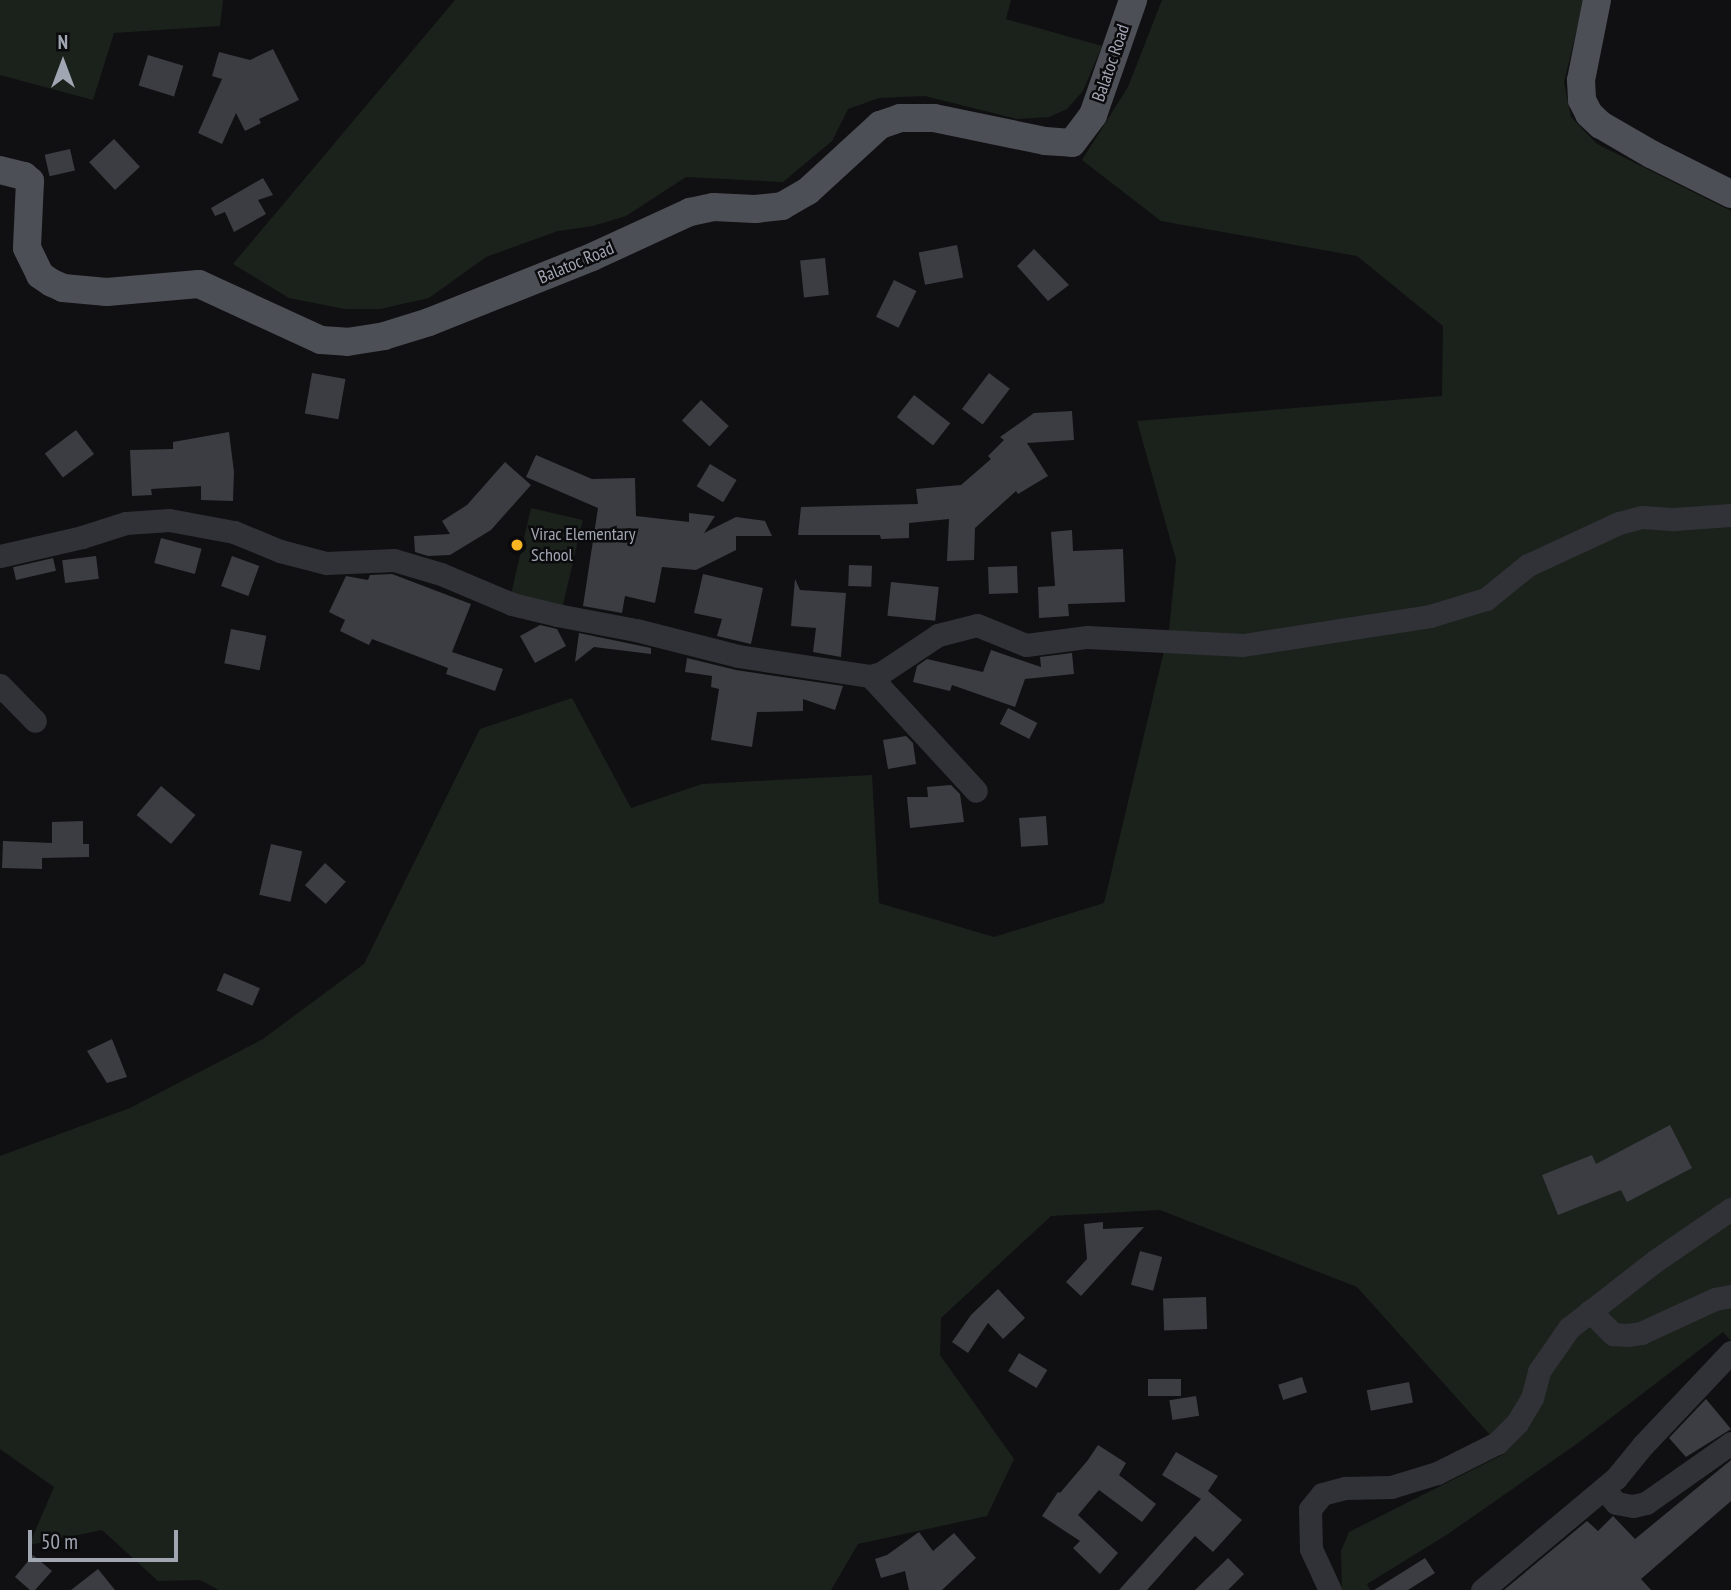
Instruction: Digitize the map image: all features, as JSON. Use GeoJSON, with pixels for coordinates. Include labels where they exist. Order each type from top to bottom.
{"type":"FeatureCollection","features":[{"type":"Feature","properties":{"kind":"main road","name":"Balatoc Road"},"geometry":{"type":"LineString","coordinates":[[0,170],[24,176],[30,181],[27,248],[40,275],[51,283],[64,288],[107,292],[200,284],[321,340],[347,342],[429,322],[592,257],[690,212],[713,207],[755,209],[782,206],[808,191],[880,125],[900,118],[934,118],[1045,141],[1072,142],[1093,115],[1133,0]]}},
{"type":"Feature","properties":{"kind":"main road"},"geometry":{"type":"LineString","coordinates":[[1597,0],[1580,80],[1582,100],[1589,114],[1641,148],[1731,194]]}},
{"type":"Feature","properties":{"kind":"street"},"geometry":{"type":"LineString","coordinates":[[0,556],[82,537],[126,523],[169,520],[234,532],[279,551],[326,563],[394,560],[441,574],[512,604],[557,615],[636,630],[738,656],[870,676],[881,673],[938,635],[977,625],[1026,645],[1087,637],[1243,645],[1430,615],[1486,599],[1528,565],[1619,523],[1642,517],[1675,519],[1731,515]]}},
{"type":"Feature","properties":{"kind":"street"},"geometry":{"type":"LineString","coordinates":[[870,676],[976,791]]}},
{"type":"Feature","properties":{"kind":"street"},"geometry":{"type":"LineString","coordinates":[[0,685],[35,721]]}},
{"type":"Feature","properties":{"kind":"street"},"geometry":{"type":"LineString","coordinates":[[1330,1590],[1311,1549],[1310,1509],[1322,1494],[1345,1488],[1391,1487],[1437,1473],[1497,1443],[1517,1423],[1532,1398],[1539,1371],[1569,1328],[1731,1209]]}},
{"type":"Feature","properties":{"kind":"street"},"geometry":{"type":"LineString","coordinates":[[1590,1311],[1613,1335],[1627,1335],[1641,1333],[1714,1299],[1731,1296]]}},
{"type":"Feature","properties":{"kind":"street"},"geometry":{"type":"LineString","coordinates":[[1482,1590],[1489,1581],[1604,1489],[1731,1352]]}},
{"type":"Feature","properties":{"kind":"street"},"geometry":{"type":"LineString","coordinates":[[1604,1489],[1616,1503],[1633,1506],[1646,1503],[1731,1443]]}},
{"type":"Feature","properties":{"kind":"shaded area"},"geometry":{"type":"Polygon","coordinates":[[[0,0],[223,0],[220,26],[114,33],[93,100],[0,75],[0,0]]]}},
{"type":"Feature","properties":{"kind":"shaded area"},"geometry":{"type":"Polygon","coordinates":[[[455,0],[1011,0],[1006,19],[1102,46],[1083,91],[1067,109],[1049,117],[1017,119],[925,96],[879,98],[848,109],[832,141],[783,182],[686,177],[626,216],[593,226],[558,231],[486,257],[429,298],[380,309],[345,309],[289,298],[233,264],[455,0]]]}},
{"type":"Feature","properties":{"kind":"shaded area"},"geometry":{"type":"Polygon","coordinates":[[[1162,0],[1584,0],[1564,82],[1571,117],[1597,144],[1731,211],[1731,1341],[1723,1332],[1578,1443],[1448,1534],[1367,1584],[1370,1590],[1342,1590],[1341,1551],[1349,1532],[1504,1454],[1491,1436],[1357,1287],[1160,1210],[1051,1216],[941,1318],[940,1355],[1014,1459],[987,1516],[858,1544],[831,1590],[219,1590],[200,1580],[158,1581],[102,1530],[29,1545],[54,1487],[0,1449],[0,1156],[130,1108],[263,1039],[364,964],[480,729],[572,698],[631,808],[702,784],[872,775],[879,903],[994,937],[1104,903],[1169,630],[1176,560],[1137,421],[1442,396],[1443,326],[1357,256],[1161,221],[1082,160],[1128,87],[1162,0]]]}},
{"type":"Feature","properties":{"kind":"shaded area"},"geometry":{"type":"Polygon","coordinates":[[[531,508],[583,520],[563,607],[511,595],[531,508]]]}},
{"type":"Feature","properties":{"kind":"building"},"geometry":{"type":"Polygon","coordinates":[[[273,49],[299,100],[259,119],[261,123],[245,131],[236,113],[222,144],[198,133],[222,79],[212,76],[219,52],[250,60],[273,49]]]}},
{"type":"Feature","properties":{"kind":"building"},"geometry":{"type":"Polygon","coordinates":[[[148,55],[183,66],[174,96],[139,86],[148,55]]]}},
{"type":"Feature","properties":{"kind":"building"},"geometry":{"type":"Polygon","coordinates":[[[114,139],[140,167],[115,190],[89,162],[114,139]]]}},
{"type":"Feature","properties":{"kind":"building"},"geometry":{"type":"Polygon","coordinates":[[[70,149],[75,170],[50,176],[45,155],[70,149]]]}},
{"type":"Feature","properties":{"kind":"building"},"geometry":{"type":"Polygon","coordinates":[[[263,178],[273,195],[258,200],[266,214],[234,232],[225,212],[215,216],[211,208],[263,178]]]}},
{"type":"Feature","properties":{"kind":"building"},"geometry":{"type":"Polygon","coordinates":[[[957,245],[963,277],[925,285],[919,252],[957,245]]]}},
{"type":"Feature","properties":{"kind":"building"},"geometry":{"type":"Polygon","coordinates":[[[1034,249],[1069,285],[1048,301],[1017,266],[1034,249]]]}},
{"type":"Feature","properties":{"kind":"building"},"geometry":{"type":"Polygon","coordinates":[[[825,258],[829,295],[804,297],[800,261],[825,258]]]}},
{"type":"Feature","properties":{"kind":"building"},"geometry":{"type":"Polygon","coordinates":[[[894,280],[916,291],[898,328],[876,317],[894,280]]]}},
{"type":"Feature","properties":{"kind":"building"},"geometry":{"type":"Polygon","coordinates":[[[312,373],[345,379],[338,419],[305,413],[312,373]]]}},
{"type":"Feature","properties":{"kind":"building"},"geometry":{"type":"Polygon","coordinates":[[[989,373],[1010,389],[983,425],[962,409],[989,373]]]}},
{"type":"Feature","properties":{"kind":"building"},"geometry":{"type":"Polygon","coordinates":[[[914,395],[950,423],[933,445],[897,417],[914,395]]]}},
{"type":"Feature","properties":{"kind":"building"},"geometry":{"type":"Polygon","coordinates":[[[701,400],[729,426],[710,446],[682,420],[701,400]]]}},
{"type":"Feature","properties":{"kind":"building"},"geometry":{"type":"Polygon","coordinates":[[[1072,411],[1074,440],[1027,443],[1048,476],[1018,494],[1016,491],[975,528],[974,560],[947,561],[949,519],[909,523],[909,538],[881,539],[880,535],[798,535],[801,507],[918,504],[916,489],[961,485],[991,459],[988,456],[1004,440],[1000,437],[1034,413],[1072,411]]]}},
{"type":"Feature","properties":{"kind":"building"},"geometry":{"type":"Polygon","coordinates":[[[76,430],[94,454],[63,477],[45,453],[76,430]]]}},
{"type":"Feature","properties":{"kind":"building"},"geometry":{"type":"Polygon","coordinates":[[[229,432],[234,472],[233,501],[201,500],[201,486],[151,489],[152,495],[132,496],[130,450],[173,449],[173,442],[229,432]]]}},
{"type":"Feature","properties":{"kind":"building"},"geometry":{"type":"Polygon","coordinates":[[[536,455],[592,479],[635,478],[636,516],[689,522],[689,513],[715,516],[704,533],[736,517],[765,521],[772,536],[736,536],[736,550],[696,570],[662,567],[655,603],[625,596],[622,613],[583,606],[598,508],[526,477],[536,455]]]}},
{"type":"Feature","properties":{"kind":"building"},"geometry":{"type":"Polygon","coordinates":[[[505,462],[531,485],[491,530],[450,555],[428,556],[415,552],[414,536],[450,534],[442,521],[467,505],[505,462]]]}},
{"type":"Feature","properties":{"kind":"building"},"geometry":{"type":"Polygon","coordinates":[[[710,464],[737,480],[723,502],[697,486],[710,464]]]}},
{"type":"Feature","properties":{"kind":"building"},"geometry":{"type":"Polygon","coordinates":[[[1072,530],[1073,551],[1123,549],[1125,602],[1068,604],[1069,616],[1039,618],[1038,587],[1055,586],[1051,532],[1072,530]]]}},
{"type":"Feature","properties":{"kind":"building"},"geometry":{"type":"Polygon","coordinates":[[[161,538],[202,549],[195,574],[154,563],[161,538]]]}},
{"type":"Feature","properties":{"kind":"building"},"geometry":{"type":"Polygon","coordinates":[[[96,556],[99,579],[65,583],[62,560],[96,556]]]}},
{"type":"Feature","properties":{"kind":"building"},"geometry":{"type":"Polygon","coordinates":[[[232,556],[259,566],[248,596],[221,586],[232,556]]]}},
{"type":"Feature","properties":{"kind":"building"},"geometry":{"type":"Polygon","coordinates":[[[53,558],[56,571],[16,580],[13,567],[53,558]]]}},
{"type":"Feature","properties":{"kind":"building"},"geometry":{"type":"Polygon","coordinates":[[[849,565],[872,566],[871,587],[848,586],[849,565]]]}},
{"type":"Feature","properties":{"kind":"building"},"geometry":{"type":"Polygon","coordinates":[[[1017,566],[1018,593],[989,594],[988,567],[1017,566]]]}},
{"type":"Feature","properties":{"kind":"building"},"geometry":{"type":"Polygon","coordinates":[[[392,574],[471,604],[452,652],[503,669],[495,691],[446,674],[448,668],[372,639],[369,645],[340,631],[345,620],[329,612],[346,576],[368,580],[370,575],[392,574]]]}},
{"type":"Feature","properties":{"kind":"building"},"geometry":{"type":"Polygon","coordinates":[[[703,574],[763,588],[751,644],[717,636],[722,619],[694,613],[703,574]]]}},
{"type":"Feature","properties":{"kind":"building"},"geometry":{"type":"Polygon","coordinates":[[[795,579],[800,590],[846,593],[841,657],[813,652],[816,628],[791,626],[795,579]]]}},
{"type":"Feature","properties":{"kind":"building"},"geometry":{"type":"Polygon","coordinates":[[[891,582],[939,587],[935,621],[887,616],[891,582]]]}},
{"type":"Feature","properties":{"kind":"building"},"geometry":{"type":"Polygon","coordinates":[[[540,625],[557,629],[566,646],[535,663],[520,636],[540,625]]]}},
{"type":"Feature","properties":{"kind":"building"},"geometry":{"type":"Polygon","coordinates":[[[231,629],[266,636],[260,670],[224,663],[231,629]]]}},
{"type":"Feature","properties":{"kind":"building"},"geometry":{"type":"Polygon","coordinates":[[[579,633],[651,648],[651,654],[594,647],[575,662],[579,633]]]}},
{"type":"Feature","properties":{"kind":"building"},"geometry":{"type":"Polygon","coordinates":[[[991,650],[1041,667],[1040,657],[1072,653],[1074,674],[1025,679],[1015,707],[952,685],[950,691],[913,682],[917,666],[927,659],[983,672],[991,650]]]}},
{"type":"Feature","properties":{"kind":"building"},"geometry":{"type":"Polygon","coordinates":[[[687,658],[736,670],[843,686],[835,710],[803,699],[803,711],[757,712],[752,747],[711,740],[719,689],[711,687],[712,676],[685,672],[687,658]]]}},
{"type":"Feature","properties":{"kind":"building"},"geometry":{"type":"Polygon","coordinates":[[[1008,708],[1037,723],[1029,739],[1000,724],[1008,708]]]}},
{"type":"Feature","properties":{"kind":"building"},"geometry":{"type":"Polygon","coordinates":[[[906,736],[913,743],[916,764],[888,769],[883,740],[906,736]]]}},
{"type":"Feature","properties":{"kind":"building"},"geometry":{"type":"Polygon","coordinates":[[[951,785],[960,794],[964,822],[910,828],[907,797],[928,797],[927,787],[951,785]]]}},
{"type":"Feature","properties":{"kind":"building"},"geometry":{"type":"Polygon","coordinates":[[[161,786],[195,815],[171,844],[137,815],[161,786]]]}},
{"type":"Feature","properties":{"kind":"building"},"geometry":{"type":"Polygon","coordinates":[[[1046,816],[1048,845],[1021,847],[1019,818],[1046,816]]]}},
{"type":"Feature","properties":{"kind":"building"},"geometry":{"type":"Polygon","coordinates":[[[83,821],[83,844],[89,844],[89,857],[42,858],[42,869],[2,868],[3,841],[52,843],[52,822],[83,821]]]}},
{"type":"Feature","properties":{"kind":"building"},"geometry":{"type":"Polygon","coordinates":[[[271,844],[302,851],[290,902],[259,895],[271,844]]]}},
{"type":"Feature","properties":{"kind":"building"},"geometry":{"type":"Polygon","coordinates":[[[325,863],[346,882],[326,904],[305,885],[325,863]]]}},
{"type":"Feature","properties":{"kind":"building"},"geometry":{"type":"Polygon","coordinates":[[[224,973],[260,988],[252,1006],[217,990],[224,973]]]}},
{"type":"Feature","properties":{"kind":"building"},"geometry":{"type":"Polygon","coordinates":[[[112,1039],[127,1077],[107,1083],[87,1051],[112,1039]]]}},
{"type":"Feature","properties":{"kind":"building"},"geometry":{"type":"Polygon","coordinates":[[[1670,1125],[1692,1168],[1627,1202],[1621,1190],[1558,1215],[1542,1175],[1592,1155],[1596,1164],[1670,1125]]]}},
{"type":"Feature","properties":{"kind":"building"},"geometry":{"type":"Polygon","coordinates":[[[1103,1222],[1103,1229],[1144,1227],[1081,1296],[1066,1282],[1087,1259],[1084,1224],[1103,1222]]]}},
{"type":"Feature","properties":{"kind":"building"},"geometry":{"type":"Polygon","coordinates":[[[1140,1251],[1162,1257],[1153,1291],[1131,1285],[1140,1251]]]}},
{"type":"Feature","properties":{"kind":"building"},"geometry":{"type":"Polygon","coordinates":[[[998,1289],[1025,1318],[1003,1339],[988,1323],[968,1353],[952,1342],[971,1315],[998,1289]]]}},
{"type":"Feature","properties":{"kind":"building"},"geometry":{"type":"Polygon","coordinates":[[[1206,1297],[1207,1329],[1164,1330],[1163,1299],[1206,1297]]]}},
{"type":"Feature","properties":{"kind":"building"},"geometry":{"type":"Polygon","coordinates":[[[1019,1353],[1047,1370],[1036,1388],[1008,1371],[1019,1353]]]}},
{"type":"Feature","properties":{"kind":"building"},"geometry":{"type":"Polygon","coordinates":[[[1302,1377],[1307,1392],[1283,1400],[1278,1385],[1302,1377]]]}},
{"type":"Feature","properties":{"kind":"building"},"geometry":{"type":"Polygon","coordinates":[[[1148,1379],[1181,1379],[1181,1396],[1148,1396],[1148,1379]]]}},
{"type":"Feature","properties":{"kind":"building"},"geometry":{"type":"Polygon","coordinates":[[[1409,1382],[1413,1403],[1371,1411],[1367,1390],[1409,1382]]]}},
{"type":"Feature","properties":{"kind":"building"},"geometry":{"type":"Polygon","coordinates":[[[1196,1396],[1199,1416],[1172,1420],[1169,1400],[1196,1396]]]}},
{"type":"Feature","properties":{"kind":"building"},"geometry":{"type":"Polygon","coordinates":[[[1706,1399],[1731,1429],[1686,1457],[1669,1438],[1706,1399]]]}},
{"type":"Feature","properties":{"kind":"building"},"geometry":{"type":"Polygon","coordinates":[[[1098,1445],[1126,1463],[1119,1475],[1156,1504],[1142,1522],[1099,1490],[1078,1515],[1118,1553],[1100,1574],[1073,1548],[1080,1541],[1042,1516],[1058,1492],[1060,1493],[1098,1445]]]}},
{"type":"Feature","properties":{"kind":"building"},"geometry":{"type":"Polygon","coordinates":[[[1176,1452],[1218,1476],[1208,1491],[1242,1520],[1213,1552],[1195,1536],[1147,1590],[1119,1590],[1201,1499],[1162,1475],[1176,1452]]]}},
{"type":"Feature","properties":{"kind":"building"},"geometry":{"type":"Polygon","coordinates":[[[1731,1460],[1731,1501],[1641,1579],[1651,1590],[1504,1590],[1587,1521],[1598,1531],[1613,1516],[1635,1539],[1731,1460]]]}},
{"type":"Feature","properties":{"kind":"building"},"geometry":{"type":"Polygon","coordinates":[[[919,1532],[933,1551],[954,1533],[976,1558],[942,1590],[909,1590],[905,1571],[881,1578],[875,1559],[887,1555],[919,1532]]]}},
{"type":"Feature","properties":{"kind":"building"},"geometry":{"type":"Polygon","coordinates":[[[33,1555],[52,1571],[35,1590],[30,1590],[15,1577],[33,1555]]]}},
{"type":"Feature","properties":{"kind":"building"},"geometry":{"type":"Polygon","coordinates":[[[1228,1558],[1244,1574],[1228,1590],[1195,1590],[1228,1558]]]}},
{"type":"Feature","properties":{"kind":"building"},"geometry":{"type":"Polygon","coordinates":[[[1425,1558],[1435,1573],[1408,1590],[1374,1590],[1425,1558]]]}},
{"type":"Feature","properties":{"kind":"building"},"geometry":{"type":"Polygon","coordinates":[[[98,1569],[115,1590],[71,1590],[98,1569]]]}},
{"type":"Feature","properties":{"kind":"place","name":"Virac Elementary School"},"geometry":{"type":"Point","coordinates":[517,545]}}]}
